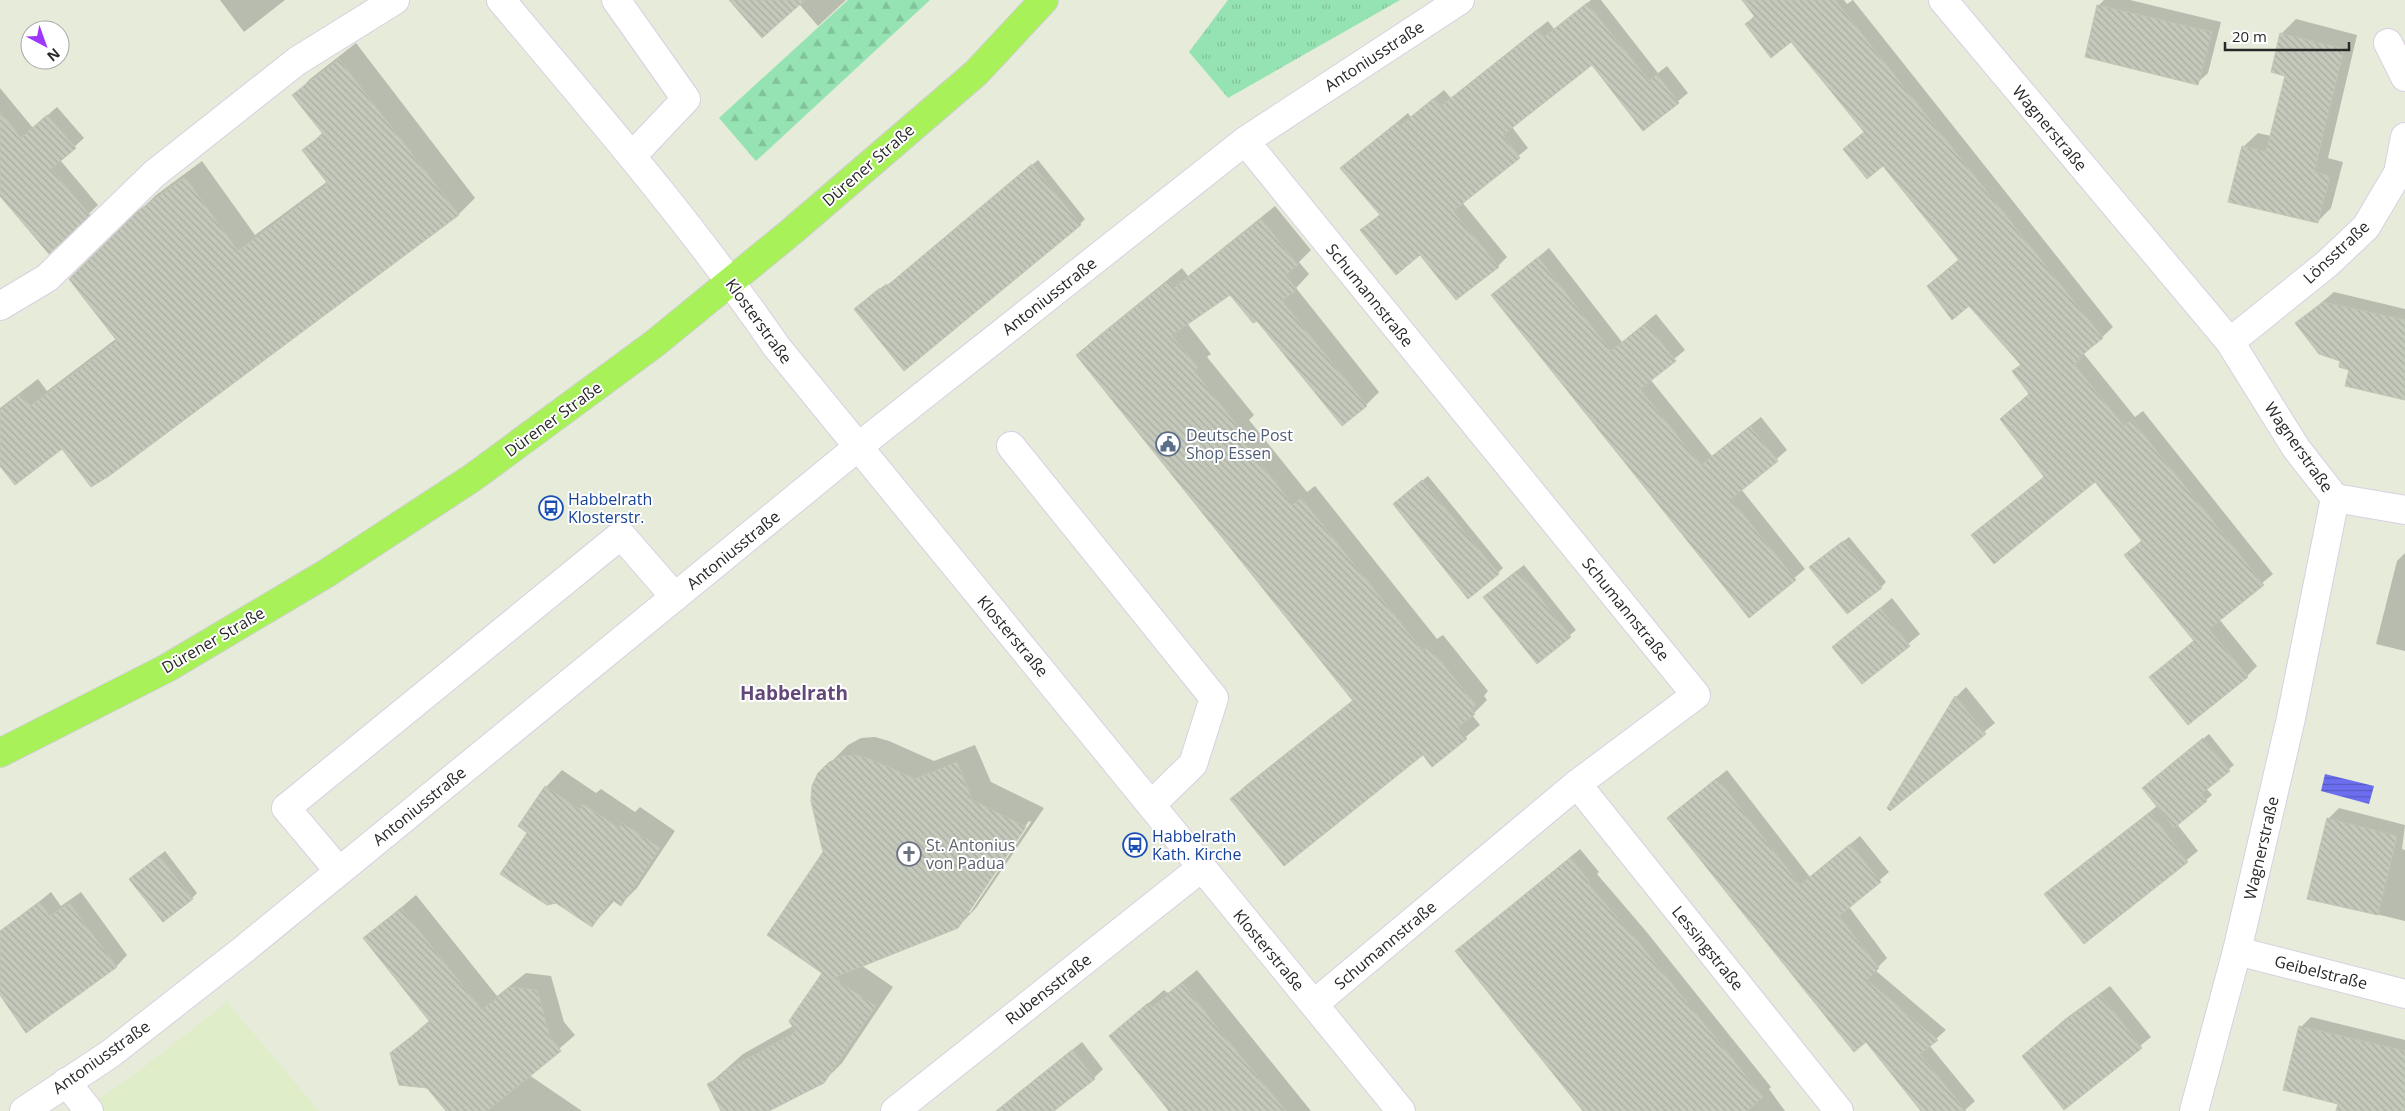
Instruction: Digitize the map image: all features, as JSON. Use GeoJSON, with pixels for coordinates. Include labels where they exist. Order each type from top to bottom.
{"type":"FeatureCollection","features":[{"type":"Feature","properties":{"kind":"main road","name":"Dürener Straße"},"geometry":{"type":"LineString","coordinates":[[0,753],[166,668],[344,562],[472,478],[654,344],[731,282],[976,73],[1044,0]]}},
{"type":"Feature","properties":{"kind":"street"},"geometry":{"type":"LineString","coordinates":[[0,306],[47,278],[154,174],[297,61],[395,0]]}},
{"type":"Feature","properties":{"kind":"street","name":"Klosterstraße"},"geometry":{"type":"LineString","coordinates":[[501,0],[633,155],[731,282],[776,346],[1401,1111]]}},
{"type":"Feature","properties":{"kind":"street"},"geometry":{"type":"LineString","coordinates":[[616,0],[686,99],[633,155]]}},
{"type":"Feature","properties":{"kind":"street","name":"Wagnerstraße"},"geometry":{"type":"LineString","coordinates":[[1943,0],[2230,342],[2296,448],[2335,498],[2291,718],[2237,951],[2194,1111]]}},
{"type":"Feature","properties":{"kind":"street","name":"Antoniusstraße"},"geometry":{"type":"LineString","coordinates":[[24,1111],[110,1054],[243,950],[858,447],[1245,142],[1455,1]]}},
{"type":"Feature","properties":{"kind":"street"},"geometry":{"type":"LineString","coordinates":[[2388,43],[2405,77]]}},
{"type":"Feature","properties":{"kind":"street","name":"Lönsstraße"},"geometry":{"type":"LineString","coordinates":[[2230,342],[2328,263],[2366,227],[2398,173],[2405,137]]}},
{"type":"Feature","properties":{"kind":"street","name":"Schumannstraße"},"geometry":{"type":"LineString","coordinates":[[1245,142],[1696,695],[1577,784],[1314,1004]]}},
{"type":"Feature","properties":{"kind":"street"},"geometry":{"type":"LineString","coordinates":[[1011,446],[1214,698],[1193,764],[1152,804]]}},
{"type":"Feature","properties":{"kind":"street"},"geometry":{"type":"LineString","coordinates":[[2335,498],[2405,510]]}},
{"type":"Feature","properties":{"kind":"street"},"geometry":{"type":"LineString","coordinates":[[339,871],[286,808],[621,535],[675,597]]}},
{"type":"Feature","properties":{"kind":"street","name":"Lessingstraße"},"geometry":{"type":"LineString","coordinates":[[1577,784],[1839,1111]]}},
{"type":"Feature","properties":{"kind":"street","name":"Rubensstraße"},"geometry":{"type":"LineString","coordinates":[[895,1111],[1201,868]]}},
{"type":"Feature","properties":{"kind":"street","name":"Geibelstraße"},"geometry":{"type":"LineString","coordinates":[[2237,951],[2405,994]]}},
{"type":"Feature","properties":{"kind":"street"},"geometry":{"type":"LineString","coordinates":[[66,1082],[88,1111]]}},
{"type":"Feature","properties":{"kind":"shaded area"},"geometry":{"type":"Polygon","coordinates":[[[2325,774],[2374,786],[2369,804],[2321,791],[2325,774]]]}},
{"type":"Feature","properties":{"kind":"shaded area"},"geometry":{"type":"Polygon","coordinates":[[[227,1002],[319,1111],[80,1111],[129,1079],[227,1002]]]}},
{"type":"Feature","properties":{"kind":"green space"},"geometry":{"type":"Polygon","coordinates":[[[848,0],[930,0],[756,161],[719,118],[848,0]]]}},
{"type":"Feature","properties":{"kind":"green space"},"geometry":{"type":"Polygon","coordinates":[[[1228,0],[1400,0],[1228,98],[1189,52],[1228,0]]]}},
{"type":"Feature","properties":{"kind":"building"},"geometry":{"type":"Polygon","coordinates":[[[729,0],[805,0],[762,38],[729,0]]]}},
{"type":"Feature","properties":{"kind":"building"},"geometry":{"type":"Polygon","coordinates":[[[1742,0],[1835,0],[2103,338],[2078,358],[2081,360],[2074,364],[2124,426],[2132,420],[2264,585],[2209,629],[2248,677],[2188,725],[2149,677],[2194,641],[2124,555],[2142,541],[2095,482],[1994,564],[1971,535],[2044,477],[2000,419],[2029,394],[2012,371],[2021,365],[1969,306],[1952,320],[1927,286],[1959,260],[1883,166],[1867,179],[1843,149],[1864,132],[1791,42],[1771,58],[1745,24],[1755,17],[1742,0]]]}},
{"type":"Feature","properties":{"kind":"building"},"geometry":{"type":"Polygon","coordinates":[[[1587,3],[1649,81],[1657,74],[1679,103],[1643,131],[1592,65],[1503,135],[1520,158],[1453,211],[1499,267],[1456,300],[1420,255],[1396,275],[1360,230],[1380,215],[1340,168],[1399,121],[1401,125],[1434,98],[1441,106],[1538,29],[1544,37],[1587,3]]]}},
{"type":"Feature","properties":{"kind":"building"},"geometry":{"type":"Polygon","coordinates":[[[2097,5],[2212,32],[2198,85],[2085,57],[2097,5]]]}},
{"type":"Feature","properties":{"kind":"building"},"geometry":{"type":"Polygon","coordinates":[[[2280,33],[2344,49],[2314,172],[2330,176],[2318,223],[2228,202],[2242,146],[2266,152],[2285,76],[2271,72],[2280,33]]]}},
{"type":"Feature","properties":{"kind":"building"},"geometry":{"type":"Polygon","coordinates":[[[339,59],[459,215],[109,476],[91,487],[62,449],[15,485],[0,466],[0,410],[21,394],[30,406],[117,341],[69,279],[138,211],[185,177],[238,251],[328,184],[302,150],[323,134],[292,95],[339,59]]]}},
{"type":"Feature","properties":{"kind":"building"},"geometry":{"type":"Polygon","coordinates":[[[0,111],[21,138],[47,115],[76,148],[51,169],[90,215],[49,254],[0,196],[0,111]]]}},
{"type":"Feature","properties":{"kind":"building"},"geometry":{"type":"Polygon","coordinates":[[[1032,164],[1081,225],[904,371],[854,309],[880,288],[882,290],[1032,164]]]}},
{"type":"Feature","properties":{"kind":"building"},"geometry":{"type":"Polygon","coordinates":[[[1261,219],[1298,265],[1285,275],[1297,289],[1282,301],[1367,406],[1342,426],[1257,321],[1253,323],[1230,295],[1172,335],[1198,368],[1194,371],[1241,430],[1236,433],[1293,505],[1301,498],[1423,651],[1429,647],[1476,705],[1471,709],[1475,714],[1458,727],[1467,739],[1432,767],[1423,755],[1284,866],[1230,799],[1353,701],[1076,355],[1168,281],[1174,288],[1261,219]]]}},
{"type":"Feature","properties":{"kind":"building"},"geometry":{"type":"Polygon","coordinates":[[[1538,257],[1611,351],[1646,323],[1676,361],[1640,389],[1701,465],[1750,426],[1778,461],[1731,499],[1796,580],[1749,618],[1491,295],[1538,257]]]}},
{"type":"Feature","properties":{"kind":"building"},"geometry":{"type":"Polygon","coordinates":[[[2323,302],[2405,320],[2405,400],[2345,386],[2349,370],[2339,367],[2340,361],[2319,354],[2295,323],[2323,302]]]}},
{"type":"Feature","properties":{"kind":"building"},"geometry":{"type":"Polygon","coordinates":[[[1422,480],[1499,574],[1468,599],[1393,504],[1422,480]]]}},
{"type":"Feature","properties":{"kind":"building"},"geometry":{"type":"Polygon","coordinates":[[[1843,541],[1882,588],[1847,614],[1809,567],[1843,541]]]}},
{"type":"Feature","properties":{"kind":"building"},"geometry":{"type":"Polygon","coordinates":[[[1518,570],[1571,637],[1537,664],[1483,597],[1518,570]]]}},
{"type":"Feature","properties":{"kind":"building"},"geometry":{"type":"Polygon","coordinates":[[[1880,608],[1910,646],[1862,684],[1832,647],[1880,608]]]}},
{"type":"Feature","properties":{"kind":"building"},"geometry":{"type":"Polygon","coordinates":[[[1955,696],[1986,734],[1890,811],[1887,808],[1955,696]]]}},
{"type":"Feature","properties":{"kind":"building"},"geometry":{"type":"Polygon","coordinates":[[[2203,738],[2230,771],[2201,794],[2207,801],[2174,828],[2142,788],[2203,738]]]}},
{"type":"Feature","properties":{"kind":"building","name":"St. Antonius von Padua"},"geometry":{"type":"Polygon","coordinates":[[[856,755],[870,759],[915,779],[957,762],[972,800],[1026,827],[958,928],[833,978],[876,1006],[824,1083],[769,1111],[721,1111],[707,1084],[724,1075],[723,1072],[796,1032],[789,1021],[822,973],[767,935],[823,852],[811,801],[812,786],[818,773],[828,763],[841,756],[856,755]]]}},
{"type":"Feature","properties":{"kind":"building"},"geometry":{"type":"Polygon","coordinates":[[[1717,778],[1800,885],[1850,844],[1881,882],[1839,916],[1879,968],[1867,980],[1938,1040],[1920,1054],[1966,1111],[1921,1111],[1866,1042],[1854,1052],[1667,818],[1717,778]]]}},
{"type":"Feature","properties":{"kind":"building"},"geometry":{"type":"Polygon","coordinates":[[[545,786],[580,810],[583,804],[619,828],[622,823],[660,848],[621,906],[611,899],[592,927],[556,903],[547,905],[500,874],[527,833],[518,826],[545,786]]]}},
{"type":"Feature","properties":{"kind":"building"},"geometry":{"type":"Polygon","coordinates":[[[2150,812],[2188,862],[2084,944],[2044,894],[2150,812]]]}},
{"type":"Feature","properties":{"kind":"building"},"geometry":{"type":"Polygon","coordinates":[[[2327,818],[2397,836],[2378,915],[2307,899],[2327,818]]]}},
{"type":"Feature","properties":{"kind":"building"},"geometry":{"type":"Polygon","coordinates":[[[159,856],[193,899],[163,922],[129,879],[159,856]]]}},
{"type":"Feature","properties":{"kind":"building"},"geometry":{"type":"Polygon","coordinates":[[[1570,858],[1590,882],[1588,884],[1636,939],[1763,1097],[1747,1111],[1583,1111],[1455,951],[1570,858]]]}},
{"type":"Feature","properties":{"kind":"building"},"geometry":{"type":"Polygon","coordinates":[[[39,902],[50,916],[69,903],[117,967],[26,1033],[0,995],[0,931],[39,902]]]}},
{"type":"Feature","properties":{"kind":"building"},"geometry":{"type":"Polygon","coordinates":[[[401,908],[482,1010],[510,987],[537,990],[550,1037],[561,1051],[487,1111],[446,1111],[427,1088],[399,1085],[390,1053],[430,1022],[363,938],[401,908]]]}},
{"type":"Feature","properties":{"kind":"building"},"geometry":{"type":"Polygon","coordinates":[[[1182,983],[1286,1111],[1169,1111],[1109,1036],[1148,1003],[1153,1007],[1182,983]]]}},
{"type":"Feature","properties":{"kind":"building"},"geometry":{"type":"Polygon","coordinates":[[[2100,994],[2142,1048],[2064,1110],[2022,1056],[2100,994]]]}},
{"type":"Feature","properties":{"kind":"building"},"geometry":{"type":"Polygon","coordinates":[[[2299,1026],[2405,1051],[2405,1111],[2336,1111],[2338,1104],[2283,1090],[2299,1026]]]}},
{"type":"Feature","properties":{"kind":"building"},"geometry":{"type":"Polygon","coordinates":[[[1072,1050],[1095,1079],[1054,1111],[996,1111],[1072,1050]]]}},
{"type":"Feature","properties":{"kind":"place","name":"Deutsche Post Shop Essen"},"geometry":{"type":"Point","coordinates":[1168,444]}},
{"type":"Feature","properties":{"kind":"place","name":"Habbelrath Klosterstr."},"geometry":{"type":"Point","coordinates":[551,508]}},
{"type":"Feature","properties":{"kind":"place","name":"Habbelrath Kath. Kirche"},"geometry":{"type":"Point","coordinates":[1135,845]}},
{"type":"Feature","properties":{"kind":"place","name":"St. Antonius von Padua"},"geometry":{"type":"Point","coordinates":[909,854]}},
{"type":"Feature","properties":{"kind":"district","name":"Habbelrath"},"geometry":{"type":"Point","coordinates":[794,693]}}]}
